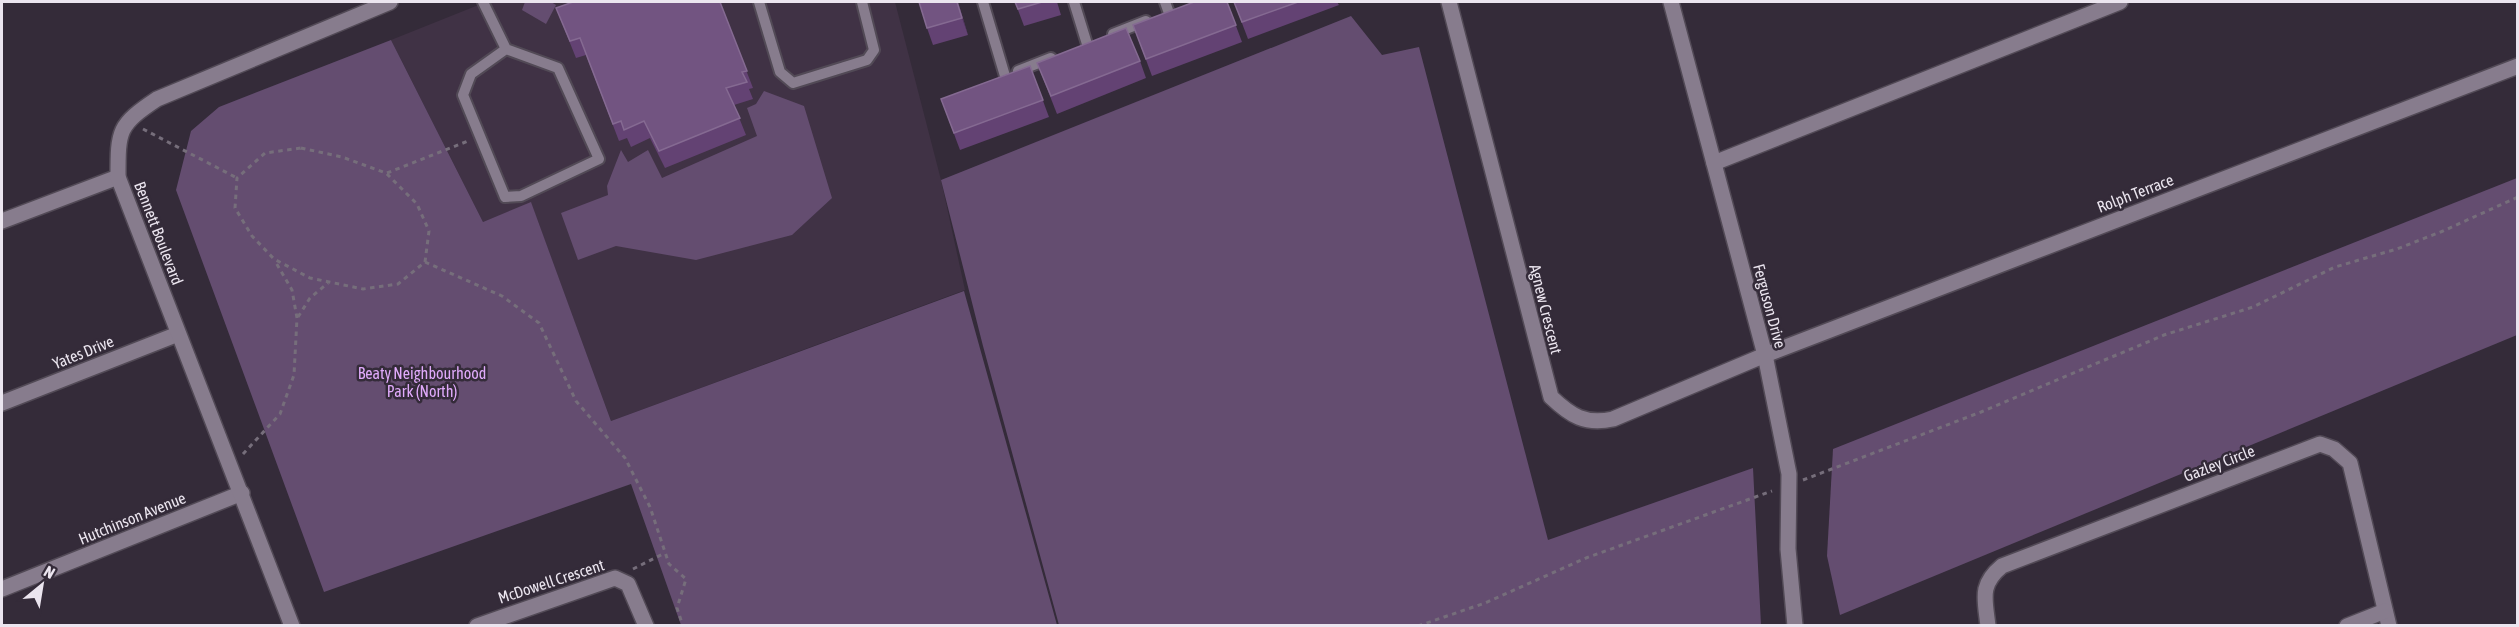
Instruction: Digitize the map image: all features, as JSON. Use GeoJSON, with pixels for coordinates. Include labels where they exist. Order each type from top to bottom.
{"type":"FeatureCollection","features":[{"type":"Feature","properties":{"kind":"street"},"geometry":{"type":"LineString","coordinates":[[127,121],[157,99],[178,89],[390,2]]}},
{"type":"Feature","properties":{"kind":"street","name":"Agnew Crescent"},"geometry":{"type":"LineString","coordinates":[[1449,2],[1551,398],[1564,410],[1580,419],[1598,422],[1613,419],[1765,355]]}},
{"type":"Feature","properties":{"kind":"street","name":"Ferguson Drive"},"geometry":{"type":"LineString","coordinates":[[1671,2],[1765,355],[1789,474],[1788,549],[1795,626]]}},
{"type":"Feature","properties":{"kind":"street"},"geometry":{"type":"LineString","coordinates":[[1714,162],[2120,2]]}},
{"type":"Feature","properties":{"kind":"street","name":"Rolph Terrace"},"geometry":{"type":"LineString","coordinates":[[1765,355],[2517,66]]}},
{"type":"Feature","properties":{"kind":"street","name":"Bennett Boulevard"},"geometry":{"type":"LineString","coordinates":[[127,121],[120,135],[118,177],[292,626]]}},
{"type":"Feature","properties":{"kind":"street"},"geometry":{"type":"LineString","coordinates":[[2,221],[118,177]]}},
{"type":"Feature","properties":{"kind":"street","name":"Yates Drive"},"geometry":{"type":"LineString","coordinates":[[2,404],[178,334]]}},
{"type":"Feature","properties":{"kind":"street","name":"Gazley Circle"},"geometry":{"type":"LineString","coordinates":[[1988,626],[1985,589],[1991,575],[2002,566],[2320,444],[2334,449],[2350,463],[2387,618]]}},
{"type":"Feature","properties":{"kind":"street","name":"Hutchinson Avenue"},"geometry":{"type":"LineString","coordinates":[[2,589],[242,493]]}},
{"type":"Feature","properties":{"kind":"street","name":"McDowell Crescent"},"geometry":{"type":"LineString","coordinates":[[477,626],[615,578],[628,584],[646,626]]}},
{"type":"Feature","properties":{"kind":"street"},"geometry":{"type":"LineString","coordinates":[[2347,626],[2387,618]]}},
{"type":"Feature","properties":{"kind":"lane"},"geometry":{"type":"LineString","coordinates":[[483,2],[507,49],[558,68],[599,159],[520,196],[505,197],[464,95],[471,74],[507,49]]}},
{"type":"Feature","properties":{"kind":"lane"},"geometry":{"type":"LineString","coordinates":[[759,2],[780,72],[793,83],[867,60],[874,50],[862,2]]}},
{"type":"Feature","properties":{"kind":"lane"},"geometry":{"type":"LineString","coordinates":[[983,2],[999,78],[1171,8]]}},
{"type":"Feature","properties":{"kind":"lane"},"geometry":{"type":"LineString","coordinates":[[1074,2],[1087,44]]}},
{"type":"Feature","properties":{"kind":"path"},"geometry":{"type":"LineString","coordinates":[[127,121],[237,178]]}},
{"type":"Feature","properties":{"kind":"path"},"geometry":{"type":"LineString","coordinates":[[386,173],[480,136]]}},
{"type":"Feature","properties":{"kind":"path"},"geometry":{"type":"LineString","coordinates":[[230,465],[280,414],[294,375],[297,318],[292,290],[274,259],[252,236],[235,207],[237,178],[265,153],[301,148],[342,157],[386,173],[417,204],[429,231],[425,262],[398,284],[363,289],[328,283],[310,278],[274,259]]}},
{"type":"Feature","properties":{"kind":"path"},"geometry":{"type":"LineString","coordinates":[[1418,626],[1485,603],[1586,558],[1788,486],[1981,412],[2164,335],[2253,307],[2335,267],[2397,249],[2444,231],[2517,197]]}},
{"type":"Feature","properties":{"kind":"path"},"geometry":{"type":"LineString","coordinates":[[425,262],[502,296],[539,324],[576,401],[625,458],[650,507],[669,564],[686,579],[676,608],[683,626]]}},
{"type":"Feature","properties":{"kind":"path"},"geometry":{"type":"LineString","coordinates":[[297,318],[310,298],[328,283]]}},
{"type":"Feature","properties":{"kind":"path"},"geometry":{"type":"LineString","coordinates":[[615,578],[665,553]]}},
{"type":"Feature","properties":{"kind":"shaded area"},"geometry":{"type":"Polygon","coordinates":[[[486,2],[895,2],[941,180],[965,290],[611,421],[531,203],[483,222],[391,40],[486,2]]]}},
{"type":"Feature","properties":{"kind":"green space"},"geometry":{"type":"Polygon","coordinates":[[[525,2],[551,2],[556,5],[546,24],[522,10],[525,2]]]}},
{"type":"Feature","properties":{"kind":"green space"},"geometry":{"type":"Polygon","coordinates":[[[1351,16],[1382,55],[1419,47],[1548,540],[1753,468],[1761,625],[1059,625],[983,346],[941,180],[1351,16]]]}},
{"type":"Feature","properties":{"kind":"green space","name":"Beaty Neighbourhood Park (North)"},"geometry":{"type":"Polygon","coordinates":[[[391,40],[483,222],[531,202],[611,421],[964,291],[1057,625],[681,625],[631,484],[324,592],[176,190],[191,131],[219,107],[391,40]]]}},
{"type":"Feature","properties":{"kind":"green space"},"geometry":{"type":"Polygon","coordinates":[[[764,91],[804,106],[832,198],[792,235],[696,260],[616,246],[578,260],[561,213],[608,195],[607,186],[621,150],[628,162],[648,150],[662,178],[757,136],[747,108],[756,104],[764,91]]]}},
{"type":"Feature","properties":{"kind":"green space"},"geometry":{"type":"Polygon","coordinates":[[[2517,178],[2517,335],[1840,615],[1827,556],[1833,449],[2517,178]]]}},
{"type":"Feature","properties":{"kind":"building"},"geometry":{"type":"Polygon","coordinates":[[[573,2],[720,2],[747,71],[742,72],[747,82],[726,88],[740,118],[659,151],[644,121],[624,130],[621,121],[613,124],[580,38],[570,41],[556,8],[573,2]]]}},
{"type":"Feature","properties":{"kind":"building"},"geometry":{"type":"Polygon","coordinates":[[[919,2],[957,2],[962,18],[927,28],[919,2]]]}},
{"type":"Feature","properties":{"kind":"building"},"geometry":{"type":"Polygon","coordinates":[[[1015,2],[1042,2],[1018,9],[1015,2]]]}},
{"type":"Feature","properties":{"kind":"building"},"geometry":{"type":"Polygon","coordinates":[[[1194,2],[1227,2],[1236,25],[1146,59],[1133,25],[1194,2]]]}},
{"type":"Feature","properties":{"kind":"building"},"geometry":{"type":"Polygon","coordinates":[[[1234,2],[1298,2],[1242,22],[1234,2]]]}},
{"type":"Feature","properties":{"kind":"building"},"geometry":{"type":"Polygon","coordinates":[[[1126,28],[1140,61],[1051,96],[1037,63],[1126,28]]]}},
{"type":"Feature","properties":{"kind":"building"},"geometry":{"type":"Polygon","coordinates":[[[1030,66],[1043,100],[954,133],[941,99],[1030,66]]]}}]}
